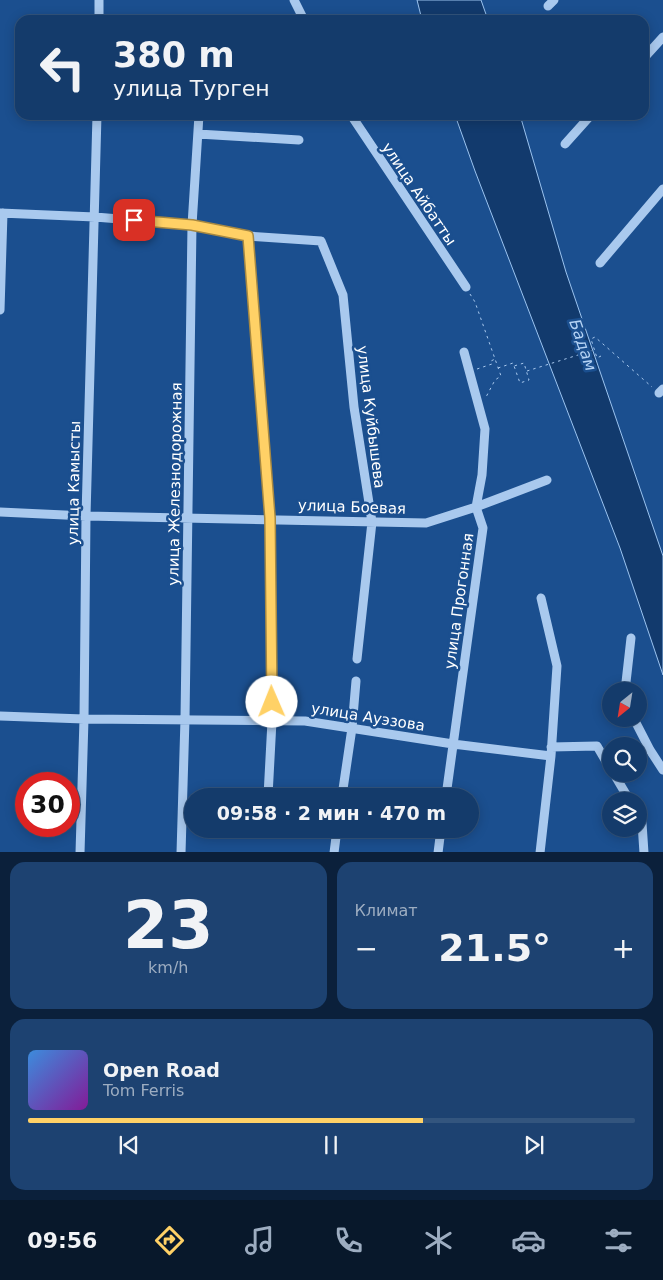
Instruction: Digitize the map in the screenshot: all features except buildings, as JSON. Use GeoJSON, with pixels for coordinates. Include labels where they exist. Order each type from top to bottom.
{"type":"FeatureCollection","features":[{"type":"Feature","properties":{"kind":"street"},"geometry":{"type":"LineString","coordinates":[[99,0],[99,15]]}},
{"type":"Feature","properties":{"kind":"street"},"geometry":{"type":"LineString","coordinates":[[294,0],[302,15]]}},
{"type":"Feature","properties":{"kind":"street"},"geometry":{"type":"LineString","coordinates":[[649,52],[663,37]]}},
{"type":"Feature","properties":{"kind":"street","name":"улица Камысты"},"geometry":{"type":"LineString","coordinates":[[80,852],[84,719],[86,516],[97,120]]}},
{"type":"Feature","properties":{"kind":"street","name":"улица Железнодорожная"},"geometry":{"type":"LineString","coordinates":[[181,852],[185,719],[192,225],[198,120]]}},
{"type":"Feature","properties":{"kind":"street","name":"улица Айбатты"},"geometry":{"type":"LineString","coordinates":[[354,120],[466,287]]}},
{"type":"Feature","properties":{"kind":"street"},"geometry":{"type":"LineString","coordinates":[[565,144],[587,120]]}},
{"type":"Feature","properties":{"kind":"street"},"geometry":{"type":"LineString","coordinates":[[198,134],[298,140]]}},
{"type":"Feature","properties":{"kind":"street"},"geometry":{"type":"LineString","coordinates":[[600,262],[663,189]]}},
{"type":"Feature","properties":{"kind":"street"},"geometry":{"type":"LineString","coordinates":[[0,310],[2,213],[95,217],[192,225],[248,236],[270,518],[272,721],[268,788]]}},
{"type":"Feature","properties":{"kind":"street","name":"улица Куйбышева"},"geometry":{"type":"LineString","coordinates":[[248,236],[321,241],[343,295],[354,407],[372,522],[357,659]]}},
{"type":"Feature","properties":{"kind":"street","name":"улица Прогонная"},"geometry":{"type":"LineString","coordinates":[[447,788],[483,528],[476,507],[482,475],[485,429],[464,352]]}},
{"type":"Feature","properties":{"kind":"street","name":"улица Боевая"},"geometry":{"type":"LineString","coordinates":[[0,512],[86,516],[270,518],[426,523],[476,507],[546,480]]}},
{"type":"Feature","properties":{"kind":"street"},"geometry":{"type":"LineString","coordinates":[[540,852],[551,752],[557,666],[541,598]]}},
{"type":"Feature","properties":{"kind":"street"},"geometry":{"type":"LineString","coordinates":[[626,682],[632,638]]}},
{"type":"Feature","properties":{"kind":"street"},"geometry":{"type":"LineString","coordinates":[[343,788],[352,728],[356,681]]}},
{"type":"Feature","properties":{"kind":"street","name":"улица Ауэзова"},"geometry":{"type":"LineString","coordinates":[[0,716],[84,719],[305,721],[453,744],[551,752],[597,746],[602,755]]}},
{"type":"Feature","properties":{"kind":"street"},"geometry":{"type":"LineString","coordinates":[[639,728],[663,770]]}},
{"type":"Feature","properties":{"kind":"street"},"geometry":{"type":"LineString","coordinates":[[643,837],[644,852]]}},
{"type":"Feature","properties":{"kind":"street"},"geometry":{"type":"LineString","coordinates":[[334,852],[336,838]]}},
{"type":"Feature","properties":{"kind":"street"},"geometry":{"type":"LineString","coordinates":[[438,852],[440,838]]}},
{"type":"Feature","properties":{"kind":"path"},"geometry":{"type":"LineString","coordinates":[[466,287],[475,302],[501,376],[495,380],[479,409]]}},
{"type":"Feature","properties":{"kind":"path"},"geometry":{"type":"LineString","coordinates":[[601,356],[597,358],[594,350],[591,339],[595,337],[661,391]]}},
{"type":"Feature","properties":{"kind":"path"},"geometry":{"type":"LineString","coordinates":[[527,371],[594,350]]}},
{"type":"Feature","properties":{"kind":"path"},"geometry":{"type":"LineString","coordinates":[[469,371],[492,364],[490,361],[496,359]]}},
{"type":"Feature","properties":{"kind":"path"},"geometry":{"type":"LineString","coordinates":[[498,368],[513,363],[514,366],[520,383],[529,380],[524,363],[514,366]]}},
{"type":"Feature","properties":{"kind":"water"},"geometry":{"type":"Polygon","coordinates":[[[417,0],[481,0],[486,15],[421,15],[417,0]]]}},
{"type":"Feature","properties":{"kind":"water","name":"Бадам"},"geometry":{"type":"Polygon","coordinates":[[[457,120],[521,120],[566,272],[663,556],[663,675],[620,548],[457,120]]]}},
{"type":"Feature","properties":{"kind":"route"},"geometry":{"type":"LineString","coordinates":[[134,220],[192,225],[248,236],[270,518],[272,702]]}}]}
